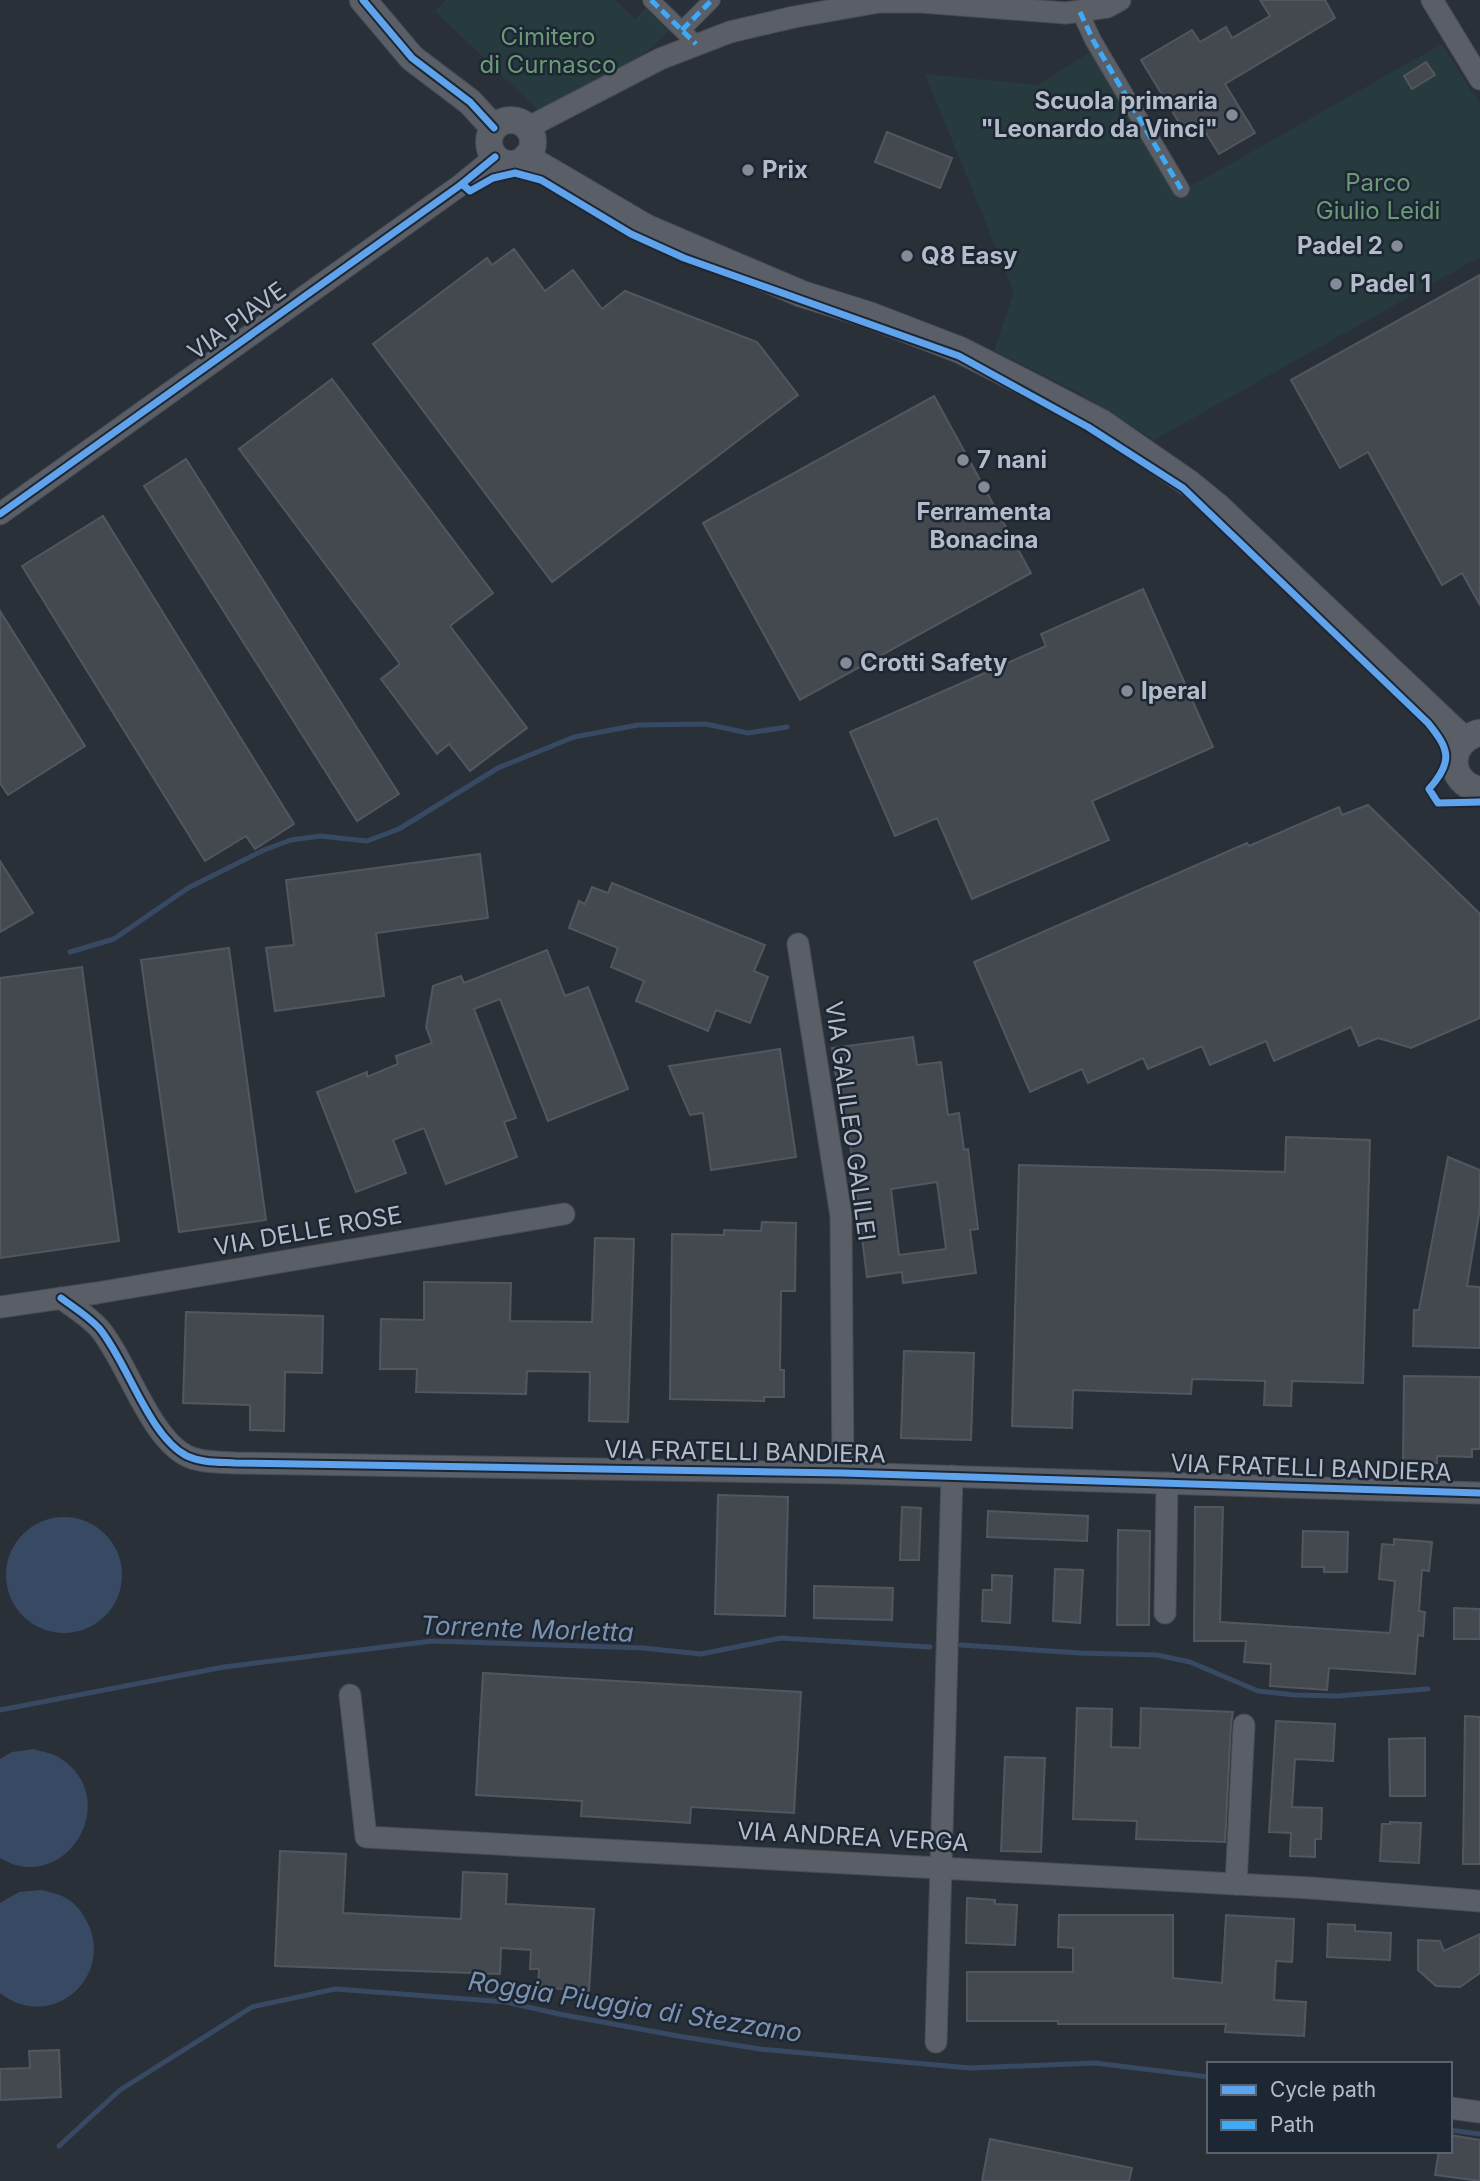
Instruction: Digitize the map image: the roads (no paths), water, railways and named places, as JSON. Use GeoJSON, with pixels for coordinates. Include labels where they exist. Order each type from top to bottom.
{"type":"FeatureCollection","features":[{"type":"Feature","properties":{"kind":"street"},"geometry":{"type":"LineString","coordinates":[[363,0],[412,58],[470,102],[494,128]]}},
{"type":"Feature","properties":{"kind":"street"},"geometry":{"type":"LineString","coordinates":[[651,0],[689,37]]}},
{"type":"Feature","properties":{"kind":"street"},"geometry":{"type":"LineString","coordinates":[[527,128],[660,59],[689,37],[712,0]]}},
{"type":"Feature","properties":{"kind":"street"},"geometry":{"type":"LineString","coordinates":[[689,37],[730,32],[877,1],[1080,12],[1107,7],[1120,0]]}},
{"type":"Feature","properties":{"kind":"street"},"geometry":{"type":"LineString","coordinates":[[1432,0],[1480,79]]}},
{"type":"Feature","properties":{"kind":"street"},"geometry":{"type":"LineString","coordinates":[[1080,12],[1093,40],[1181,189]]}},
{"type":"Feature","properties":{"kind":"street"},"geometry":{"type":"LineString","coordinates":[[511,120],[523,123],[527,128],[532,146],[526,157],[514,163],[495,157],[489,146],[494,128],[511,120]]}},
{"type":"Feature","properties":{"kind":"street","name":"VIA PIAVE"},"geometry":{"type":"LineString","coordinates":[[0,514],[463,184],[495,157]]}},
{"type":"Feature","properties":{"kind":"street"},"geometry":{"type":"LineString","coordinates":[[526,157],[648,228],[802,294],[869,315],[960,350],[1102,423],[1217,506],[1472,737],[1455,755],[1457,773],[1468,787],[1480,790]]}},
{"type":"Feature","properties":{"kind":"street","name":"VIA GALILEO GALILEI"},"geometry":{"type":"LineString","coordinates":[[798,944],[841,1216],[843,1473]]}},
{"type":"Feature","properties":{"kind":"street","name":"VIA DELLE ROSE"},"geometry":{"type":"LineString","coordinates":[[0,1307],[564,1214]]}},
{"type":"Feature","properties":{"kind":"street","name":"VIA FRATELLI BANDIERA"},"geometry":{"type":"LineString","coordinates":[[61,1298],[98,1328],[115,1352],[154,1423],[184,1455],[197,1460],[235,1463],[843,1473],[1480,1493]]}},
{"type":"Feature","properties":{"kind":"street"},"geometry":{"type":"LineString","coordinates":[[936,2042],[952,1476]]}},
{"type":"Feature","properties":{"kind":"street"},"geometry":{"type":"LineString","coordinates":[[1165,1613],[1167,1483]]}},
{"type":"Feature","properties":{"kind":"street","name":"VIA ANDREA VERGA"},"geometry":{"type":"LineString","coordinates":[[350,1695],[366,1837],[1236,1884],[1480,1901]]}},
{"type":"Feature","properties":{"kind":"street"},"geometry":{"type":"LineString","coordinates":[[1236,1884],[1244,1725]]}},
{"type":"Feature","properties":{"kind":"street"},"geometry":{"type":"LineString","coordinates":[[1452,2108],[1480,2112]]}},
{"type":"Feature","properties":{"kind":"water"},"geometry":{"type":"Polygon","coordinates":[[[64,1517],[86,1521],[105,1534],[118,1553],[122,1575],[118,1597],[105,1616],[86,1629],[64,1633],[42,1629],[23,1616],[10,1597],[6,1575],[10,1553],[23,1534],[42,1521],[64,1517]]]}},
{"type":"Feature","properties":{"kind":"water"},"geometry":{"type":"Polygon","coordinates":[[[34,1749],[57,1756],[79,1776],[87,1797],[86,1818],[78,1838],[64,1855],[46,1865],[24,1867],[0,1858],[0,1759],[12,1752],[34,1749]]]}},
{"type":"Feature","properties":{"kind":"water"},"geometry":{"type":"Polygon","coordinates":[[[41,1890],[66,1898],[81,1911],[93,1939],[93,1960],[86,1978],[74,1992],[58,2002],[40,2007],[20,2004],[0,1993],[0,1903],[19,1892],[41,1890]]]}},
{"type":"Feature","properties":{"kind":"waterway"},"geometry":{"type":"LineString","coordinates":[[70,952],[114,939],[188,888],[264,850],[291,840],[320,836],[367,841],[399,829],[498,768],[574,737],[638,725],[706,724],[748,733],[787,727]]}},
{"type":"Feature","properties":{"kind":"waterway","name":"Torrente Morletta"},"geometry":{"type":"LineString","coordinates":[[0,1710],[224,1667],[432,1641],[643,1648],[701,1654],[781,1638],[930,1647]]}},
{"type":"Feature","properties":{"kind":"waterway","name":"Torrente Morletta"},"geometry":{"type":"LineString","coordinates":[[961,1645],[1157,1655],[1190,1662],[1258,1691],[1295,1695],[1337,1696],[1428,1689]]}},
{"type":"Feature","properties":{"kind":"waterway","name":"Roggia Piuggia di Stezzano"},"geometry":{"type":"LineString","coordinates":[[59,2146],[120,2090],[252,2007],[335,1989],[506,2002],[559,2014],[760,2049],[970,2068],[1095,2063],[1207,2077]]}},
{"type":"Feature","properties":{"kind":"waterway","name":"Roggia Piuggia di Stezzano"},"geometry":{"type":"LineString","coordinates":[[1452,2130],[1480,2134]]}},
{"type":"Feature","properties":{"kind":"place","name":"Scuola primaria \"Leonardo da Vinci\""},"geometry":{"type":"Point","coordinates":[1232,115]}},
{"type":"Feature","properties":{"kind":"place","name":"Prix"},"geometry":{"type":"Point","coordinates":[748,170]}},
{"type":"Feature","properties":{"kind":"place","name":"Padel 2"},"geometry":{"type":"Point","coordinates":[1397,246]}},
{"type":"Feature","properties":{"kind":"place","name":"Q8 Easy"},"geometry":{"type":"Point","coordinates":[907,256]}},
{"type":"Feature","properties":{"kind":"place","name":"Padel 1"},"geometry":{"type":"Point","coordinates":[1336,284]}},
{"type":"Feature","properties":{"kind":"place","name":"7 nani"},"geometry":{"type":"Point","coordinates":[963,460]}},
{"type":"Feature","properties":{"kind":"place","name":"Ferramenta Bonacina"},"geometry":{"type":"Point","coordinates":[984,487]}},
{"type":"Feature","properties":{"kind":"place","name":"Crotti Safety"},"geometry":{"type":"Point","coordinates":[846,663]}},
{"type":"Feature","properties":{"kind":"place","name":"Iperal"},"geometry":{"type":"Point","coordinates":[1127,691]}},
{"type":"Feature","properties":{"kind":"park label","name":"Cimitero di Curnasco"},"geometry":{"type":"Point","coordinates":[548,51]}},
{"type":"Feature","properties":{"kind":"park label","name":"Parco Giulio Leidi"},"geometry":{"type":"Point","coordinates":[1378,197]}}]}
